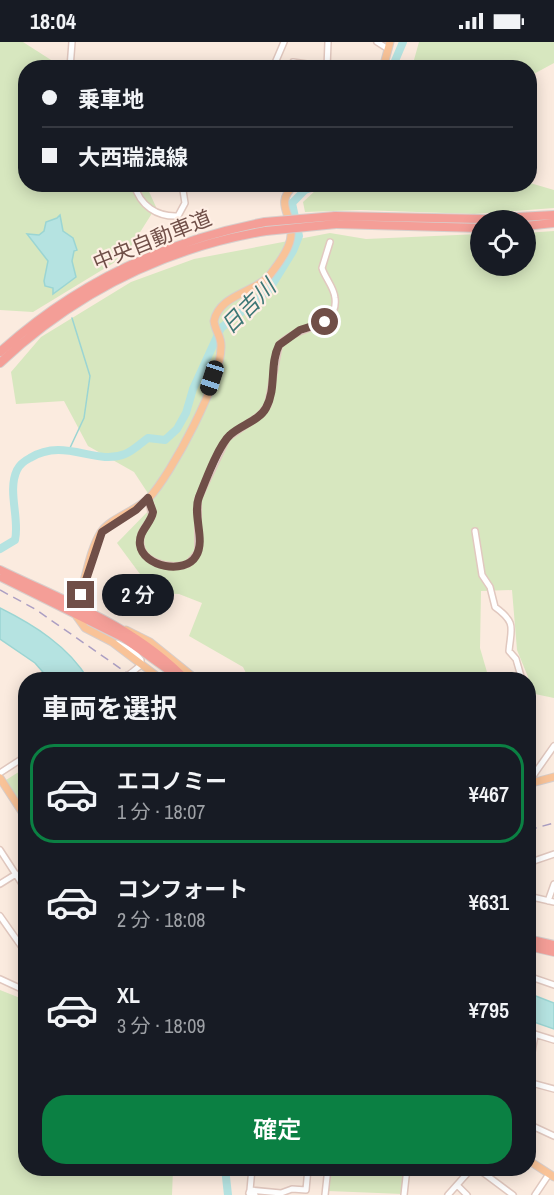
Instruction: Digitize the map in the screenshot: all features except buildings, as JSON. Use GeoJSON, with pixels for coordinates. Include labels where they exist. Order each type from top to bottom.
{"type":"FeatureCollection","features":[{"type":"Feature","properties":{"kind":"highway","name":"中央自動車道"},"geometry":{"type":"LineString","coordinates":[[0,352],[61,303],[131,263],[202,236],[265,226],[336,220],[484,219],[554,215]]}},
{"type":"Feature","properties":{"kind":"highway","name":"中央自動車道"},"geometry":{"type":"LineString","coordinates":[[336,220],[470,227]]}},
{"type":"Feature","properties":{"kind":"highway"},"geometry":{"type":"LineString","coordinates":[[536,225],[554,223]]}},
{"type":"Feature","properties":{"kind":"highway","name":"中央自動車道"},"geometry":{"type":"LineString","coordinates":[[0,363],[61,312],[103,286],[182,252],[265,226]]}},
{"type":"Feature","properties":{"kind":"highway"},"geometry":{"type":"LineString","coordinates":[[0,570],[76,610],[142,649],[169,672]]}},
{"type":"Feature","properties":{"kind":"highway"},"geometry":{"type":"LineString","coordinates":[[0,576],[124,629],[150,647],[177,672]]}},
{"type":"Feature","properties":{"kind":"highway"},"geometry":{"type":"LineString","coordinates":[[536,941],[554,945]]}},
{"type":"Feature","properties":{"kind":"highway"},"geometry":{"type":"LineString","coordinates":[[536,948],[554,952]]}},
{"type":"Feature","properties":{"kind":"main road"},"geometry":{"type":"LineString","coordinates":[[385,60],[389,45]]}},
{"type":"Feature","properties":{"kind":"main road"},"geometry":{"type":"LineString","coordinates":[[153,672],[112,642],[85,628],[76,610],[102,532],[136,510],[148,498],[171,468],[201,411],[220,356],[221,340],[214,327],[215,316],[221,307],[269,276],[289,243],[291,232],[284,206],[285,192]]}},
{"type":"Feature","properties":{"kind":"main road"},"geometry":{"type":"LineString","coordinates":[[124,629],[150,642],[186,672]]}},
{"type":"Feature","properties":{"kind":"main road"},"geometry":{"type":"LineString","coordinates":[[536,782],[554,777]]}},
{"type":"Feature","properties":{"kind":"main road"},"geometry":{"type":"LineString","coordinates":[[0,778],[18,805]]}},
{"type":"Feature","properties":{"kind":"main road"},"geometry":{"type":"LineString","coordinates":[[536,1165],[551,1175]]}},
{"type":"Feature","properties":{"kind":"street"},"geometry":{"type":"LineString","coordinates":[[71,60],[72,42]]}},
{"type":"Feature","properties":{"kind":"street"},"geometry":{"type":"LineString","coordinates":[[276,60],[284,42]]}},
{"type":"Feature","properties":{"kind":"street"},"geometry":{"type":"LineString","coordinates":[[327,60],[328,42]]}},
{"type":"Feature","properties":{"kind":"street"},"geometry":{"type":"LineString","coordinates":[[376,42],[389,45]]}},
{"type":"Feature","properties":{"kind":"street"},"geometry":{"type":"LineString","coordinates":[[136,192],[151,211],[168,216],[178,216],[185,203],[183,192]]}},
{"type":"Feature","properties":{"kind":"street"},"geometry":{"type":"LineString","coordinates":[[148,498],[152,516],[141,533],[141,549],[148,558],[164,566],[188,564],[198,552],[198,499],[227,438],[260,415],[268,405],[279,345],[300,330],[325,322],[334,310],[334,295],[322,268],[330,242]]}},
{"type":"Feature","properties":{"kind":"street"},"geometry":{"type":"LineString","coordinates":[[475,531],[482,575],[490,587],[495,607],[506,615],[511,623],[513,640],[509,651],[516,659],[520,672]]}},
{"type":"Feature","properties":{"kind":"street"},"geometry":{"type":"LineString","coordinates":[[112,642],[134,652],[142,663],[132,672]]}},
{"type":"Feature","properties":{"kind":"street"},"geometry":{"type":"LineString","coordinates":[[128,654],[134,660],[132,672]]}},
{"type":"Feature","properties":{"kind":"street"},"geometry":{"type":"LineString","coordinates":[[536,772],[554,746]]}},
{"type":"Feature","properties":{"kind":"street"},"geometry":{"type":"LineString","coordinates":[[0,773],[18,761]]}},
{"type":"Feature","properties":{"kind":"street"},"geometry":{"type":"LineString","coordinates":[[0,850],[18,877]]}},
{"type":"Feature","properties":{"kind":"street"},"geometry":{"type":"LineString","coordinates":[[536,860],[554,854]]}},
{"type":"Feature","properties":{"kind":"street"},"geometry":{"type":"LineString","coordinates":[[0,884],[16,874]]}},
{"type":"Feature","properties":{"kind":"street"},"geometry":{"type":"LineString","coordinates":[[536,898],[551,902],[554,884]]}},
{"type":"Feature","properties":{"kind":"street"},"geometry":{"type":"LineString","coordinates":[[0,916],[18,942]]}},
{"type":"Feature","properties":{"kind":"street"},"geometry":{"type":"LineString","coordinates":[[0,930],[7,926]]}},
{"type":"Feature","properties":{"kind":"street"},"geometry":{"type":"LineString","coordinates":[[536,979],[554,985]]}},
{"type":"Feature","properties":{"kind":"street"},"geometry":{"type":"LineString","coordinates":[[0,980],[18,988]]}},
{"type":"Feature","properties":{"kind":"street"},"geometry":{"type":"LineString","coordinates":[[536,1035],[554,1040]]}},
{"type":"Feature","properties":{"kind":"street"},"geometry":{"type":"LineString","coordinates":[[536,1084],[554,1089]]}},
{"type":"Feature","properties":{"kind":"street"},"geometry":{"type":"LineString","coordinates":[[536,1128],[554,1136]]}},
{"type":"Feature","properties":{"kind":"street"},"geometry":{"type":"LineString","coordinates":[[535,1195],[551,1175]]}},
{"type":"Feature","properties":{"kind":"street"},"geometry":{"type":"LineString","coordinates":[[251,1176],[249,1193],[255,1195]]}},
{"type":"Feature","properties":{"kind":"street"},"geometry":{"type":"LineString","coordinates":[[250,1190],[281,1193],[292,1189],[306,1190],[307,1176]]}},
{"type":"Feature","properties":{"kind":"street"},"geometry":{"type":"LineString","coordinates":[[325,1195],[326,1176]]}},
{"type":"Feature","properties":{"kind":"street"},"geometry":{"type":"LineString","coordinates":[[404,1195],[406,1176]]}},
{"type":"Feature","properties":{"kind":"street"},"geometry":{"type":"LineString","coordinates":[[448,1195],[465,1176]]}},
{"type":"Feature","properties":{"kind":"street"},"geometry":{"type":"LineString","coordinates":[[488,1176],[513,1195]]}},
{"type":"Feature","properties":{"kind":"street"},"geometry":{"type":"LineString","coordinates":[[458,1185],[467,1195]]}},
{"type":"Feature","properties":{"kind":"green space"},"geometry":{"type":"Polygon","coordinates":[[[0,42],[23,42],[51,60],[18,60],[18,192],[149,192],[156,207],[125,256],[33,312],[0,310],[0,42]]]}},
{"type":"Feature","properties":{"kind":"green space"},"geometry":{"type":"Polygon","coordinates":[[[419,42],[554,42],[554,63],[537,72],[537,60],[414,60],[419,42]]]}},
{"type":"Feature","properties":{"kind":"green space"},"geometry":{"type":"Polygon","coordinates":[[[537,185],[554,190],[554,208],[470,210],[470,214],[361,210],[305,212],[303,202],[314,192],[537,192],[537,185]]]}},
{"type":"Feature","properties":{"kind":"green space"},"geometry":{"type":"Polygon","coordinates":[[[554,231],[554,698],[536,694],[536,672],[526,672],[517,650],[512,590],[481,591],[480,648],[487,672],[246,672],[243,667],[189,636],[202,603],[179,594],[154,593],[117,543],[155,504],[134,472],[88,446],[64,401],[16,404],[11,372],[41,337],[131,282],[194,259],[330,233],[366,239],[470,234],[470,276],[536,276],[536,232],[554,231]]]}},
{"type":"Feature","properties":{"kind":"green space"},"geometry":{"type":"Polygon","coordinates":[[[18,772],[18,799],[6,780],[18,772]]]}},
{"type":"Feature","properties":{"kind":"green space"},"geometry":{"type":"Polygon","coordinates":[[[0,990],[18,997],[18,1176],[173,1176],[172,1195],[0,1195],[0,990]]]}},
{"type":"Feature","properties":{"kind":"green space"},"geometry":{"type":"Polygon","coordinates":[[[330,1176],[405,1176],[403,1194],[328,1191],[330,1176]]]}},
{"type":"Feature","properties":{"kind":"water"},"geometry":{"type":"Polygon","coordinates":[[[60,215],[63,231],[73,238],[77,250],[74,251],[72,261],[76,277],[53,294],[53,288],[45,286],[44,281],[48,261],[27,234],[39,235],[44,231],[46,222],[60,215]]]}},
{"type":"Feature","properties":{"kind":"water"},"geometry":{"type":"Polygon","coordinates":[[[0,608],[49,637],[71,656],[83,672],[43,672],[35,663],[0,639],[0,608]]]}},
{"type":"Feature","properties":{"kind":"water"},"geometry":{"type":"Polygon","coordinates":[[[536,996],[554,1003],[554,1029],[536,1023],[536,996]]]}},
{"type":"Feature","properties":{"kind":"waterway","name":"日吉川"},"geometry":{"type":"LineString","coordinates":[[395,60],[403,42]]}},
{"type":"Feature","properties":{"kind":"waterway","name":"日吉川"},"geometry":{"type":"LineString","coordinates":[[0,549],[15,540],[14,478],[18,468],[26,460],[43,452],[55,450],[114,457],[128,453],[148,438],[165,440],[177,429],[186,413],[193,389],[221,328],[269,290],[293,251],[299,236],[292,203],[303,192]]}},
{"type":"Feature","properties":{"kind":"waterway"},"geometry":{"type":"LineString","coordinates":[[69,450],[84,418],[90,376],[72,318]]}},
{"type":"Feature","properties":{"kind":"waterway"},"geometry":{"type":"LineString","coordinates":[[226,1176],[228,1195]]}},
{"type":"Feature","properties":{"kind":"railway"},"geometry":{"type":"LineString","coordinates":[[0,590],[35,609],[126,672]]}},
{"type":"Feature","properties":{"kind":"railway"},"geometry":{"type":"LineString","coordinates":[[536,828],[554,823]]}},
{"type":"Feature","properties":{"kind":"route"},"geometry":{"type":"LineString","coordinates":[[81,595],[98,538],[106,526],[136,510],[148,498],[153,512],[141,533],[140,544],[143,553],[154,562],[164,566],[180,567],[193,561],[198,552],[198,499],[227,438],[264,412],[268,405],[272,394],[276,351],[279,345],[300,330],[325,322]]}}]}
